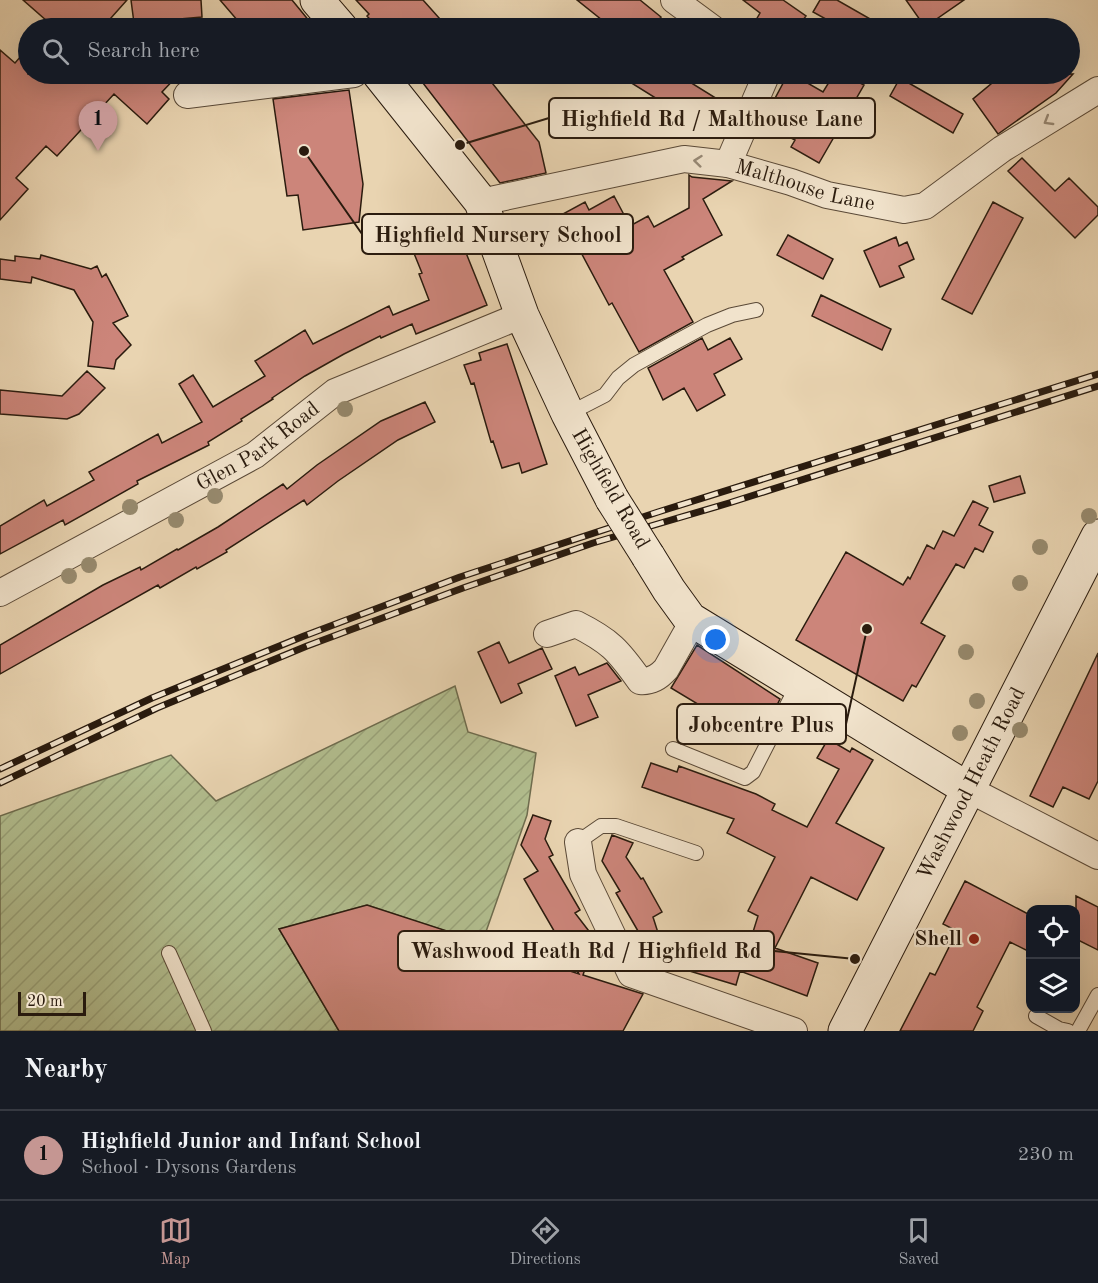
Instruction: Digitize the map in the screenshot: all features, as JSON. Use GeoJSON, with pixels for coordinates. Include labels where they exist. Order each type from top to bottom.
{"type":"FeatureCollection","features":[{"type":"Feature","properties":{"kind":"main road"},"geometry":{"type":"LineString","coordinates":[[318,0],[333,18]]}},
{"type":"Feature","properties":{"kind":"main road","name":"Highfield Road"},"geometry":{"type":"LineString","coordinates":[[387,84],[481,202],[522,315],[568,414],[612,499],[669,590],[693,621],[968,789]]}},
{"type":"Feature","properties":{"kind":"main road","name":"Washwood Heath Road"},"geometry":{"type":"LineString","coordinates":[[845,1031],[1098,536]]}},
{"type":"Feature","properties":{"kind":"street"},"geometry":{"type":"LineString","coordinates":[[674,0],[698,18]]}},
{"type":"Feature","properties":{"kind":"street"},"geometry":{"type":"LineString","coordinates":[[187,95],[274,84]]}},
{"type":"Feature","properties":{"kind":"street"},"geometry":{"type":"LineString","coordinates":[[728,164],[762,84]]}},
{"type":"Feature","properties":{"kind":"street","name":"Malthouse Lane"},"geometry":{"type":"LineString","coordinates":[[481,202],[684,159],[728,164],[827,195],[904,210],[926,206],[1002,149],[1098,90]]}},
{"type":"Feature","properties":{"kind":"street","name":"Glen Park Road"},"geometry":{"type":"LineString","coordinates":[[0,593],[255,455],[335,392],[522,315]]}},
{"type":"Feature","properties":{"kind":"street"},"geometry":{"type":"LineString","coordinates":[[547,634],[576,624],[602,637],[615,648],[640,681],[648,682],[666,669],[693,621]]}},
{"type":"Feature","properties":{"kind":"street"},"geometry":{"type":"LineString","coordinates":[[968,789],[1098,856]]}},
{"type":"Feature","properties":{"kind":"street"},"geometry":{"type":"LineString","coordinates":[[578,842],[583,874],[631,974],[794,1031]]}},
{"type":"Feature","properties":{"kind":"lane"},"geometry":{"type":"LineString","coordinates":[[568,414],[605,395],[618,378],[634,364],[707,325],[732,315],[756,310]]}},
{"type":"Feature","properties":{"kind":"lane"},"geometry":{"type":"LineString","coordinates":[[673,748],[745,778],[753,772],[797,686]]}},
{"type":"Feature","properties":{"kind":"lane"},"geometry":{"type":"LineString","coordinates":[[578,842],[602,826],[616,826],[696,853]]}},
{"type":"Feature","properties":{"kind":"lane"},"geometry":{"type":"LineString","coordinates":[[169,953],[204,1031]]}},
{"type":"Feature","properties":{"kind":"lane"},"geometry":{"type":"LineString","coordinates":[[1078,1031],[1098,995]]}},
{"type":"Feature","properties":{"kind":"lane"},"geometry":{"type":"LineString","coordinates":[[1036,1016],[1059,1029],[1068,1031]]}},
{"type":"Feature","properties":{"kind":"green space"},"geometry":{"type":"Polygon","coordinates":[[[455,686],[468,732],[536,753],[527,815],[482,943],[367,905],[279,929],[339,1031],[0,1031],[0,816],[171,755],[216,801],[455,686]]]}},
{"type":"Feature","properties":{"kind":"building"},"geometry":{"type":"Polygon","coordinates":[[[23,0],[127,0],[111,18],[44,18],[23,0]]]}},
{"type":"Feature","properties":{"kind":"building"},"geometry":{"type":"Polygon","coordinates":[[[131,0],[201,0],[202,17],[133,18],[131,0]]]}},
{"type":"Feature","properties":{"kind":"building"},"geometry":{"type":"Polygon","coordinates":[[[220,0],[292,0],[307,18],[235,18],[220,0]]]}},
{"type":"Feature","properties":{"kind":"building"},"geometry":{"type":"Polygon","coordinates":[[[356,0],[423,0],[439,18],[369,18],[367,16],[369,14],[356,0]]]}},
{"type":"Feature","properties":{"kind":"building"},"geometry":{"type":"Polygon","coordinates":[[[577,0],[640,0],[661,17],[660,18],[600,18],[577,0]]]}},
{"type":"Feature","properties":{"kind":"building"},"geometry":{"type":"Polygon","coordinates":[[[743,0],[783,0],[806,16],[804,18],[757,18],[760,13],[743,0]]]}},
{"type":"Feature","properties":{"kind":"building"},"geometry":{"type":"Polygon","coordinates":[[[820,0],[837,0],[868,18],[824,18],[813,12],[820,0]]]}},
{"type":"Feature","properties":{"kind":"building"},"geometry":{"type":"Polygon","coordinates":[[[906,0],[964,0],[938,18],[919,18],[906,0]]]}},
{"type":"Feature","properties":{"kind":"building"},"geometry":{"type":"Polygon","coordinates":[[[0,50],[15,63],[18,60],[18,84],[170,84],[162,92],[169,99],[147,124],[114,94],[57,156],[46,146],[16,178],[28,189],[0,220],[0,50]]]}},
{"type":"Feature","properties":{"kind":"building"},"geometry":{"type":"Polygon","coordinates":[[[424,84],[493,84],[539,142],[546,173],[500,183],[424,84]]]}},
{"type":"Feature","properties":{"kind":"building"},"geometry":{"type":"Polygon","coordinates":[[[633,84],[693,84],[735,110],[718,137],[633,84]]]}},
{"type":"Feature","properties":{"kind":"building"},"geometry":{"type":"Polygon","coordinates":[[[783,84],[809,84],[823,92],[828,84],[864,85],[819,163],[791,147],[795,140],[768,126],[771,122],[764,119],[783,84]]]}},
{"type":"Feature","properties":{"kind":"building"},"geometry":{"type":"Polygon","coordinates":[[[897,84],[910,84],[963,114],[953,133],[890,96],[897,84]]]}},
{"type":"Feature","properties":{"kind":"building"},"geometry":{"type":"Polygon","coordinates":[[[991,84],[1064,84],[1056,93],[998,134],[973,99],[991,84]]]}},
{"type":"Feature","properties":{"kind":"building"},"geometry":{"type":"Polygon","coordinates":[[[349,90],[363,184],[359,222],[303,230],[298,195],[287,196],[273,99],[349,90]]]}},
{"type":"Feature","properties":{"kind":"building"},"geometry":{"type":"Polygon","coordinates":[[[1022,158],[1055,191],[1069,178],[1098,207],[1098,215],[1075,238],[1008,171],[1022,158]]]}},
{"type":"Feature","properties":{"kind":"building"},"geometry":{"type":"Polygon","coordinates":[[[689,175],[732,181],[703,199],[722,235],[682,257],[684,259],[664,270],[693,322],[639,352],[612,303],[609,305],[561,215],[585,202],[589,210],[614,196],[630,226],[648,216],[654,227],[689,208],[689,175]]]}},
{"type":"Feature","properties":{"kind":"building"},"geometry":{"type":"Polygon","coordinates":[[[993,202],[1023,218],[972,314],[942,299],[993,202]]]}},
{"type":"Feature","properties":{"kind":"building"},"geometry":{"type":"Polygon","coordinates":[[[456,228],[487,305],[416,334],[412,324],[381,338],[380,336],[344,354],[272,398],[241,419],[242,421],[208,442],[209,445],[137,481],[138,484],[65,525],[63,520],[0,554],[0,526],[44,500],[47,506],[94,480],[89,472],[158,434],[162,443],[202,422],[179,384],[193,375],[213,407],[265,376],[255,361],[305,330],[313,344],[389,306],[393,315],[429,300],[419,274],[422,273],[411,246],[456,228]]]}},
{"type":"Feature","properties":{"kind":"building"},"geometry":{"type":"Polygon","coordinates":[[[788,235],[833,259],[823,279],[777,255],[788,235]]]}},
{"type":"Feature","properties":{"kind":"building"},"geometry":{"type":"Polygon","coordinates":[[[896,237],[899,246],[907,242],[914,259],[899,266],[904,277],[880,287],[864,251],[896,237]]]}},
{"type":"Feature","properties":{"kind":"building"},"geometry":{"type":"Polygon","coordinates":[[[41,255],[91,269],[97,266],[102,277],[106,274],[128,316],[113,323],[131,345],[116,360],[114,369],[88,366],[93,322],[74,290],[32,277],[31,283],[0,279],[0,259],[15,261],[15,256],[40,259],[41,255]]]}},
{"type":"Feature","properties":{"kind":"building"},"geometry":{"type":"Polygon","coordinates":[[[821,295],[891,329],[882,350],[812,316],[821,295]]]}},
{"type":"Feature","properties":{"kind":"building"},"geometry":{"type":"Polygon","coordinates":[[[702,338],[708,350],[730,338],[742,359],[714,374],[725,395],[697,411],[684,388],[663,400],[648,368],[702,338]]]}},
{"type":"Feature","properties":{"kind":"building"},"geometry":{"type":"Polygon","coordinates":[[[507,344],[547,464],[522,473],[519,463],[502,468],[493,441],[491,442],[474,383],[471,384],[464,365],[481,360],[479,353],[507,344]]]}},
{"type":"Feature","properties":{"kind":"building"},"geometry":{"type":"Polygon","coordinates":[[[87,371],[105,388],[79,414],[67,419],[0,414],[0,390],[62,396],[87,371]]]}},
{"type":"Feature","properties":{"kind":"building"},"geometry":{"type":"Polygon","coordinates":[[[425,402],[435,422],[398,440],[307,505],[304,500],[226,550],[227,552],[160,588],[158,585],[0,674],[0,645],[103,585],[140,567],[141,570],[178,550],[218,527],[283,484],[287,489],[317,465],[381,421],[425,402]]]}},
{"type":"Feature","properties":{"kind":"building"},"geometry":{"type":"Polygon","coordinates":[[[1020,476],[1025,493],[994,502],[989,486],[1020,476]]]}},
{"type":"Feature","properties":{"kind":"building"},"geometry":{"type":"Polygon","coordinates":[[[973,501],[988,508],[979,525],[993,532],[983,552],[975,548],[964,568],[956,564],[921,623],[945,636],[916,687],[912,685],[903,701],[796,640],[846,552],[903,585],[908,577],[910,579],[927,545],[934,549],[943,531],[954,536],[973,501]]]}},
{"type":"Feature","properties":{"kind":"building"},"geometry":{"type":"Polygon","coordinates":[[[499,642],[509,663],[542,648],[552,669],[518,684],[522,693],[501,703],[478,652],[499,642]]]}},
{"type":"Feature","properties":{"kind":"building"},"geometry":{"type":"Polygon","coordinates":[[[697,645],[780,699],[759,741],[671,688],[697,645]]]}},
{"type":"Feature","properties":{"kind":"building"},"geometry":{"type":"Polygon","coordinates":[[[1098,653],[1098,781],[1089,799],[1063,787],[1053,807],[1030,796],[1098,653]]]}},
{"type":"Feature","properties":{"kind":"building"},"geometry":{"type":"Polygon","coordinates":[[[607,663],[621,681],[588,695],[598,717],[576,726],[555,676],[575,667],[579,675],[607,663]]]}},
{"type":"Feature","properties":{"kind":"building"},"geometry":{"type":"Polygon","coordinates":[[[828,739],[850,752],[852,748],[873,760],[836,823],[884,848],[857,900],[811,877],[775,948],[818,963],[807,996],[740,971],[736,985],[643,957],[645,949],[636,932],[638,931],[616,893],[620,891],[602,861],[612,835],[633,843],[626,857],[641,879],[643,878],[662,912],[653,917],[660,939],[743,964],[758,916],[748,911],[775,857],[727,833],[734,819],[642,787],[651,763],[677,772],[679,766],[756,794],[775,804],[772,810],[807,827],[839,769],[817,758],[828,739]]]}},
{"type":"Feature","properties":{"kind":"building"},"geometry":{"type":"Polygon","coordinates":[[[533,815],[551,821],[545,839],[553,855],[549,857],[580,910],[575,913],[595,939],[583,975],[643,994],[623,1031],[339,1031],[279,929],[367,905],[579,974],[524,879],[538,871],[521,845],[533,815]]]}},
{"type":"Feature","properties":{"kind":"building"},"geometry":{"type":"Polygon","coordinates":[[[965,881],[1026,913],[1026,950],[1010,942],[977,1007],[983,1011],[973,1031],[900,1031],[930,973],[935,975],[957,931],[943,924],[965,881]]]}},
{"type":"Feature","properties":{"kind":"building"},"geometry":{"type":"Polygon","coordinates":[[[1076,896],[1098,907],[1098,950],[1080,941],[1080,905],[1076,905],[1076,896]]]}},
{"type":"Feature","properties":{"kind":"railway"},"geometry":{"type":"LineString","coordinates":[[0,769],[152,698],[304,636],[460,577],[658,512],[1098,374]]}},
{"type":"Feature","properties":{"kind":"railway"},"geometry":{"type":"LineString","coordinates":[[0,783],[157,708],[307,646],[463,588],[593,543],[729,503],[1098,386]]}},
{"type":"Feature","properties":{"kind":"place","name":"Highfield Rd / Malthouse Lane"},"geometry":{"type":"Point","coordinates":[460,145]}},
{"type":"Feature","properties":{"kind":"place","name":"Highfield Junior and Infant School"},"geometry":{"type":"Point","coordinates":[98,151]}},
{"type":"Feature","properties":{"kind":"place","name":"Highfield Nursery School"},"geometry":{"type":"Point","coordinates":[304,151]}},
{"type":"Feature","properties":{"kind":"place","name":"Jobcentre Plus"},"geometry":{"type":"Point","coordinates":[867,629]}},
{"type":"Feature","properties":{"kind":"place","name":"Shell"},"geometry":{"type":"Point","coordinates":[974,939]}},
{"type":"Feature","properties":{"kind":"place","name":"Washwood Heath Rd / Highfield Rd"},"geometry":{"type":"Point","coordinates":[855,959]}}]}
